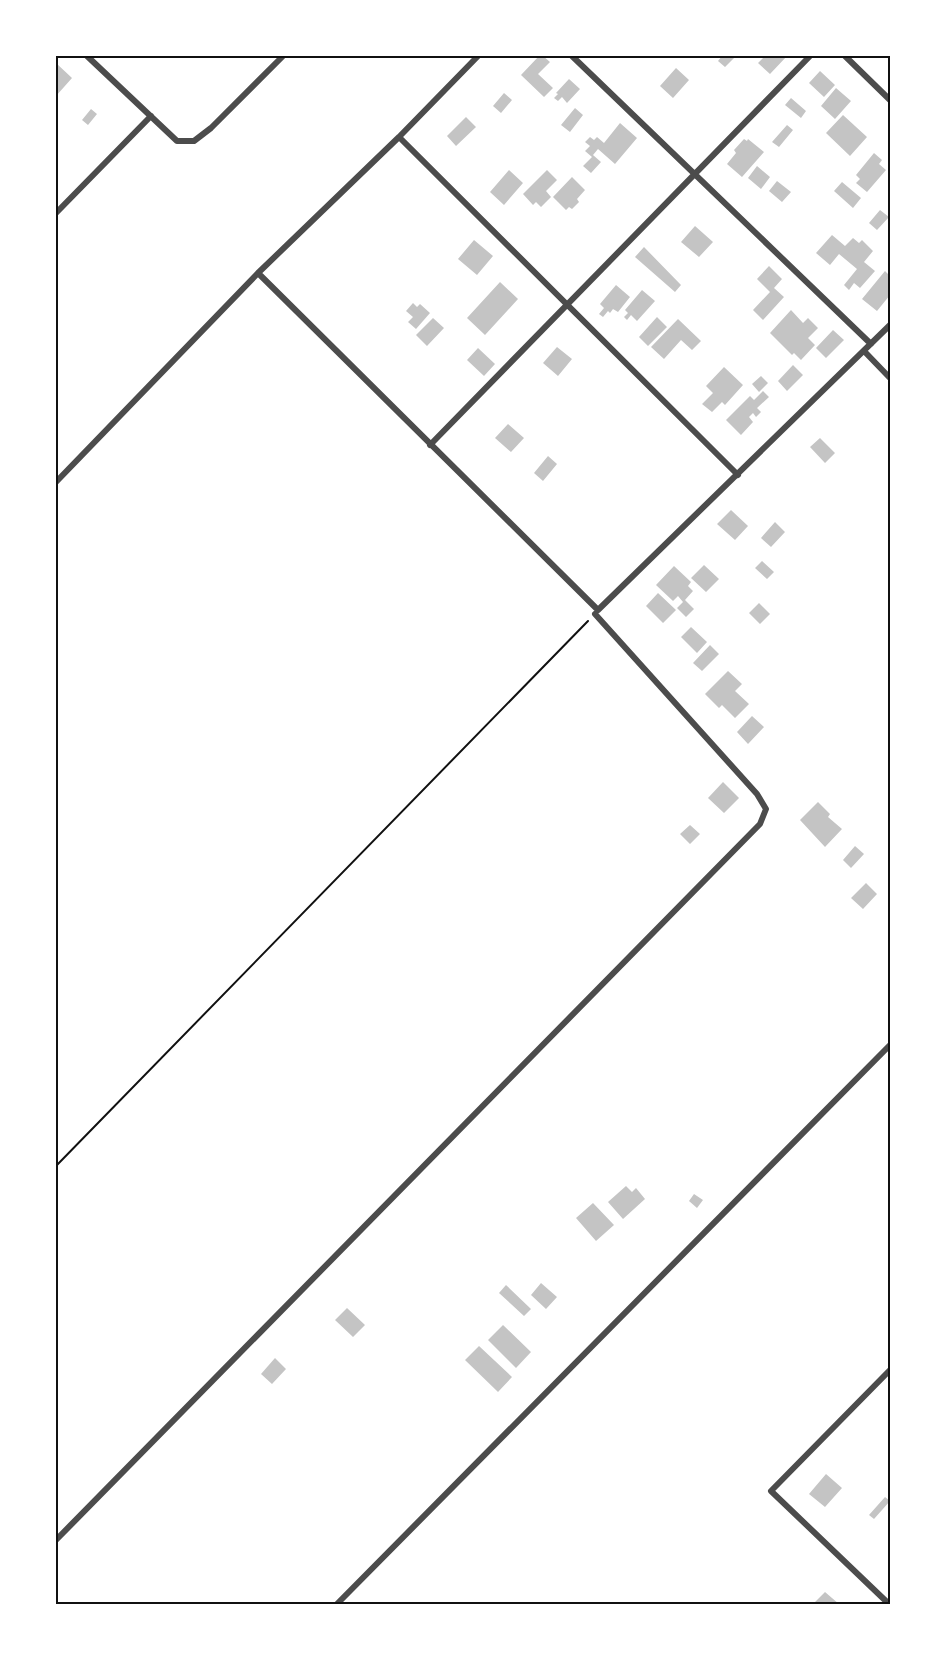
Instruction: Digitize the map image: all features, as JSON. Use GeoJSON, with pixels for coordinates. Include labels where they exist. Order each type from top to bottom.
{"type":"FeatureCollection","features":[{"type":"Feature","properties":{"kind":"street"},"geometry":{"type":"LineString","coordinates":[[87,56],[177,141],[194,141],[211,128],[283,56]]}},
{"type":"Feature","properties":{"kind":"street"},"geometry":{"type":"LineString","coordinates":[[56,482],[258,273],[399,137],[478,56]]}},
{"type":"Feature","properties":{"kind":"street"},"geometry":{"type":"LineString","coordinates":[[572,56],[871,344]]}},
{"type":"Feature","properties":{"kind":"street"},"geometry":{"type":"LineString","coordinates":[[430,445],[810,56]]}},
{"type":"Feature","properties":{"kind":"street"},"geometry":{"type":"LineString","coordinates":[[845,56],[891,100]]}},
{"type":"Feature","properties":{"kind":"street"},"geometry":{"type":"LineString","coordinates":[[56,213],[151,116]]}},
{"type":"Feature","properties":{"kind":"street"},"geometry":{"type":"LineString","coordinates":[[399,137],[738,475]]}},
{"type":"Feature","properties":{"kind":"street"},"geometry":{"type":"LineString","coordinates":[[258,273],[598,610],[891,325]]}},
{"type":"Feature","properties":{"kind":"street"},"geometry":{"type":"LineString","coordinates":[[864,351],[891,378]]}},
{"type":"Feature","properties":{"kind":"street"},"geometry":{"type":"LineString","coordinates":[[56,1540],[760,824],[766,809],[757,794],[595,614]]}},
{"type":"Feature","properties":{"kind":"street"},"geometry":{"type":"LineString","coordinates":[[337,1605],[891,1045]]}},
{"type":"Feature","properties":{"kind":"street"},"geometry":{"type":"LineString","coordinates":[[889,1605],[771,1491],[891,1370]]}},
{"type":"Feature","properties":{"kind":"path"},"geometry":{"type":"LineString","coordinates":[[56,1166],[595,614]]}},
{"type":"Feature","properties":{"kind":"building"},"geometry":{"type":"Polygon","coordinates":[[[539,56],[543,56],[550,62],[538,74],[553,88],[544,97],[521,75],[539,56]]]}},
{"type":"Feature","properties":{"kind":"building"},"geometry":{"type":"Polygon","coordinates":[[[722,56],[736,56],[725,67],[718,61],[722,56]]]}},
{"type":"Feature","properties":{"kind":"building"},"geometry":{"type":"Polygon","coordinates":[[[765,56],[787,56],[770,74],[758,63],[765,56]]]}},
{"type":"Feature","properties":{"kind":"building"},"geometry":{"type":"Polygon","coordinates":[[[56,63],[72,78],[56,96],[56,63]]]}},
{"type":"Feature","properties":{"kind":"building"},"geometry":{"type":"Polygon","coordinates":[[[676,68],[689,80],[673,98],[660,86],[676,68]]]}},
{"type":"Feature","properties":{"kind":"building"},"geometry":{"type":"Polygon","coordinates":[[[820,71],[835,85],[824,97],[809,83],[820,71]]]}},
{"type":"Feature","properties":{"kind":"building"},"geometry":{"type":"Polygon","coordinates":[[[569,79],[580,89],[567,103],[562,97],[558,101],[554,98],[558,94],[556,93],[569,79]]]}},
{"type":"Feature","properties":{"kind":"building"},"geometry":{"type":"Polygon","coordinates":[[[836,88],[851,101],[835,119],[821,106],[836,88]]]}},
{"type":"Feature","properties":{"kind":"building"},"geometry":{"type":"Polygon","coordinates":[[[504,93],[512,100],[501,113],[493,106],[504,93]]]}},
{"type":"Feature","properties":{"kind":"building"},"geometry":{"type":"Polygon","coordinates":[[[791,98],[806,111],[801,118],[785,105],[791,98]]]}},
{"type":"Feature","properties":{"kind":"building"},"geometry":{"type":"Polygon","coordinates":[[[575,108],[583,115],[570,132],[561,125],[575,108]]]}},
{"type":"Feature","properties":{"kind":"building"},"geometry":{"type":"Polygon","coordinates":[[[91,109],[97,114],[88,125],[82,120],[91,109]]]}},
{"type":"Feature","properties":{"kind":"building"},"geometry":{"type":"Polygon","coordinates":[[[843,115],[867,137],[850,156],[826,133],[843,115]]]}},
{"type":"Feature","properties":{"kind":"building"},"geometry":{"type":"Polygon","coordinates":[[[466,117],[476,127],[456,146],[447,136],[466,117]]]}},
{"type":"Feature","properties":{"kind":"building"},"geometry":{"type":"Polygon","coordinates":[[[620,123],[637,138],[615,164],[598,149],[593,155],[601,162],[591,173],[583,166],[592,157],[585,151],[590,146],[585,142],[590,137],[594,140],[597,137],[604,143],[620,123]]]}},
{"type":"Feature","properties":{"kind":"building"},"geometry":{"type":"Polygon","coordinates":[[[787,125],[793,130],[779,147],[772,142],[787,125]]]}},
{"type":"Feature","properties":{"kind":"building"},"geometry":{"type":"Polygon","coordinates":[[[744,139],[747,141],[748,139],[764,152],[742,177],[727,164],[736,153],[734,150],[744,139]]]}},
{"type":"Feature","properties":{"kind":"building"},"geometry":{"type":"Polygon","coordinates":[[[874,153],[882,160],[879,164],[886,170],[867,192],[856,183],[860,179],[856,175],[874,153]]]}},
{"type":"Feature","properties":{"kind":"building"},"geometry":{"type":"Polygon","coordinates":[[[757,166],[770,177],[761,189],[748,178],[757,166]]]}},
{"type":"Feature","properties":{"kind":"building"},"geometry":{"type":"Polygon","coordinates":[[[509,170],[523,183],[504,205],[490,192],[509,170]]]}},
{"type":"Feature","properties":{"kind":"building"},"geometry":{"type":"Polygon","coordinates":[[[547,170],[557,180],[546,191],[551,197],[541,207],[536,202],[533,205],[523,194],[547,170]]]}},
{"type":"Feature","properties":{"kind":"building"},"geometry":{"type":"Polygon","coordinates":[[[572,177],[585,190],[577,199],[579,202],[572,209],[569,207],[566,210],[553,197],[572,177]]]}},
{"type":"Feature","properties":{"kind":"building"},"geometry":{"type":"Polygon","coordinates":[[[777,181],[791,192],[782,202],[769,191],[777,181]]]}},
{"type":"Feature","properties":{"kind":"building"},"geometry":{"type":"Polygon","coordinates":[[[842,182],[861,198],[853,208],[834,191],[842,182]]]}},
{"type":"Feature","properties":{"kind":"building"},"geometry":{"type":"Polygon","coordinates":[[[880,210],[889,217],[877,230],[869,223],[880,210]]]}},
{"type":"Feature","properties":{"kind":"building"},"geometry":{"type":"Polygon","coordinates":[[[695,226],[713,242],[699,257],[681,242],[695,226]]]}},
{"type":"Feature","properties":{"kind":"building"},"geometry":{"type":"Polygon","coordinates":[[[832,235],[845,246],[853,238],[859,243],[862,240],[873,251],[864,262],[875,271],[860,288],[854,283],[849,290],[844,285],[857,269],[839,254],[830,265],[816,253],[832,235]]]}},
{"type":"Feature","properties":{"kind":"building"},"geometry":{"type":"Polygon","coordinates":[[[474,240],[493,256],[477,275],[458,259],[474,240]]]}},
{"type":"Feature","properties":{"kind":"building"},"geometry":{"type":"Polygon","coordinates":[[[644,247],[681,285],[675,292],[635,257],[644,247]]]}},
{"type":"Feature","properties":{"kind":"building"},"geometry":{"type":"Polygon","coordinates":[[[769,266],[782,279],[774,288],[784,297],[763,320],[753,310],[770,292],[757,279],[769,266]]]}},
{"type":"Feature","properties":{"kind":"building"},"geometry":{"type":"Polygon","coordinates":[[[885,271],[888,274],[890,271],[890,295],[877,311],[862,299],[885,271]]]}},
{"type":"Feature","properties":{"kind":"building"},"geometry":{"type":"Polygon","coordinates":[[[500,282],[518,299],[485,335],[467,318],[500,282]]]}},
{"type":"Feature","properties":{"kind":"building"},"geometry":{"type":"Polygon","coordinates":[[[616,285],[630,297],[618,312],[613,309],[603,317],[599,314],[604,308],[600,304],[616,285]]]}},
{"type":"Feature","properties":{"kind":"building"},"geometry":{"type":"Polygon","coordinates":[[[642,290],[655,301],[637,321],[631,315],[627,320],[624,317],[628,313],[625,310],[642,290]]]}},
{"type":"Feature","properties":{"kind":"building"},"geometry":{"type":"Polygon","coordinates":[[[413,303],[417,307],[420,304],[430,313],[416,329],[408,322],[413,317],[406,311],[413,303]]]}},
{"type":"Feature","properties":{"kind":"building"},"geometry":{"type":"Polygon","coordinates":[[[791,310],[803,323],[808,318],[818,328],[808,338],[815,345],[801,360],[794,353],[792,355],[770,333],[791,310]]]}},
{"type":"Feature","properties":{"kind":"building"},"geometry":{"type":"Polygon","coordinates":[[[657,317],[667,327],[648,346],[639,337],[657,317]]]}},
{"type":"Feature","properties":{"kind":"building"},"geometry":{"type":"Polygon","coordinates":[[[433,318],[444,328],[427,346],[416,335],[433,318]]]}},
{"type":"Feature","properties":{"kind":"building"},"geometry":{"type":"Polygon","coordinates":[[[678,319],[701,341],[692,350],[681,340],[664,359],[651,347],[678,319]]]}},
{"type":"Feature","properties":{"kind":"building"},"geometry":{"type":"Polygon","coordinates":[[[833,330],[844,340],[826,358],[816,348],[833,330]]]}},
{"type":"Feature","properties":{"kind":"building"},"geometry":{"type":"Polygon","coordinates":[[[557,347],[572,359],[558,376],[543,363],[557,347]]]}},
{"type":"Feature","properties":{"kind":"building"},"geometry":{"type":"Polygon","coordinates":[[[478,348],[495,364],[484,376],[467,360],[478,348]]]}},
{"type":"Feature","properties":{"kind":"building"},"geometry":{"type":"Polygon","coordinates":[[[793,365],[803,375],[787,391],[778,381],[793,365]]]}},
{"type":"Feature","properties":{"kind":"building"},"geometry":{"type":"Polygon","coordinates":[[[724,367],[743,385],[725,405],[722,402],[712,412],[702,404],[713,393],[706,386],[724,367]]]}},
{"type":"Feature","properties":{"kind":"building"},"geometry":{"type":"Polygon","coordinates":[[[761,376],[768,383],[759,392],[752,384],[761,376]]]}},
{"type":"Feature","properties":{"kind":"building"},"geometry":{"type":"Polygon","coordinates":[[[763,391],[769,397],[757,408],[761,412],[756,417],[753,413],[749,417],[753,422],[741,435],[726,420],[750,396],[754,400],[763,391]]]}},
{"type":"Feature","properties":{"kind":"building"},"geometry":{"type":"Polygon","coordinates":[[[508,424],[524,438],[511,452],[495,438],[508,424]]]}},
{"type":"Feature","properties":{"kind":"building"},"geometry":{"type":"Polygon","coordinates":[[[820,438],[835,453],[825,463],[810,447],[820,438]]]}},
{"type":"Feature","properties":{"kind":"building"},"geometry":{"type":"Polygon","coordinates":[[[548,456],[557,464],[543,481],[534,473],[548,456]]]}},
{"type":"Feature","properties":{"kind":"building"},"geometry":{"type":"Polygon","coordinates":[[[731,510],[748,526],[735,540],[717,524],[731,510]]]}},
{"type":"Feature","properties":{"kind":"building"},"geometry":{"type":"Polygon","coordinates":[[[775,522],[785,532],[771,547],[761,538],[775,522]]]}},
{"type":"Feature","properties":{"kind":"building"},"geometry":{"type":"Polygon","coordinates":[[[762,561],[774,572],[767,579],[755,568],[762,561]]]}},
{"type":"Feature","properties":{"kind":"building"},"geometry":{"type":"Polygon","coordinates":[[[704,565],[719,579],[706,592],[691,578],[704,565]]]}},
{"type":"Feature","properties":{"kind":"building"},"geometry":{"type":"Polygon","coordinates":[[[674,566],[691,582],[688,586],[693,591],[685,600],[694,609],[686,617],[677,608],[683,602],[678,596],[673,601],[656,585],[674,566]]]}},
{"type":"Feature","properties":{"kind":"building"},"geometry":{"type":"Polygon","coordinates":[[[658,593],[676,610],[663,623],[646,606],[658,593]]]}},
{"type":"Feature","properties":{"kind":"building"},"geometry":{"type":"Polygon","coordinates":[[[759,603],[770,614],[760,624],[749,613],[759,603]]]}},
{"type":"Feature","properties":{"kind":"building"},"geometry":{"type":"Polygon","coordinates":[[[691,627],[707,642],[697,653],[681,637],[691,627]]]}},
{"type":"Feature","properties":{"kind":"building"},"geometry":{"type":"Polygon","coordinates":[[[710,645],[719,654],[702,671],[693,663],[710,645]]]}},
{"type":"Feature","properties":{"kind":"building"},"geometry":{"type":"Polygon","coordinates":[[[728,671],[742,684],[735,691],[749,704],[735,718],[722,705],[719,708],[705,694],[728,671]]]}},
{"type":"Feature","properties":{"kind":"building"},"geometry":{"type":"Polygon","coordinates":[[[752,716],[764,727],[748,744],[737,732],[752,716]]]}},
{"type":"Feature","properties":{"kind":"building"},"geometry":{"type":"Polygon","coordinates":[[[723,782],[739,798],[724,813],[708,798],[723,782]]]}},
{"type":"Feature","properties":{"kind":"building"},"geometry":{"type":"Polygon","coordinates":[[[818,802],[830,814],[828,817],[842,829],[825,847],[800,820],[818,802]]]}},
{"type":"Feature","properties":{"kind":"building"},"geometry":{"type":"Polygon","coordinates":[[[690,825],[700,834],[690,844],[680,834],[690,825]]]}},
{"type":"Feature","properties":{"kind":"building"},"geometry":{"type":"Polygon","coordinates":[[[855,846],[864,854],[851,868],[843,860],[855,846]]]}},
{"type":"Feature","properties":{"kind":"building"},"geometry":{"type":"Polygon","coordinates":[[[866,883],[877,894],[863,909],[851,898],[866,883]]]}},
{"type":"Feature","properties":{"kind":"building"},"geometry":{"type":"Polygon","coordinates":[[[626,1186],[632,1192],[636,1188],[645,1199],[623,1219],[608,1202],[626,1186]]]}},
{"type":"Feature","properties":{"kind":"building"},"geometry":{"type":"Polygon","coordinates":[[[694,1194],[703,1200],[697,1208],[689,1201],[694,1194]]]}},
{"type":"Feature","properties":{"kind":"building"},"geometry":{"type":"Polygon","coordinates":[[[593,1203],[614,1225],[596,1241],[576,1218],[593,1203]]]}},
{"type":"Feature","properties":{"kind":"building"},"geometry":{"type":"Polygon","coordinates":[[[541,1283],[557,1297],[546,1309],[531,1295],[541,1283]]]}},
{"type":"Feature","properties":{"kind":"building"},"geometry":{"type":"Polygon","coordinates":[[[506,1285],[531,1309],[524,1316],[499,1293],[506,1285]]]}},
{"type":"Feature","properties":{"kind":"building"},"geometry":{"type":"Polygon","coordinates":[[[347,1308],[365,1325],[353,1337],[335,1320],[347,1308]]]}},
{"type":"Feature","properties":{"kind":"building"},"geometry":{"type":"Polygon","coordinates":[[[503,1325],[531,1352],[516,1368],[488,1340],[503,1325]]]}},
{"type":"Feature","properties":{"kind":"building"},"geometry":{"type":"Polygon","coordinates":[[[479,1346],[512,1377],[498,1392],[465,1360],[479,1346]]]}},
{"type":"Feature","properties":{"kind":"building"},"geometry":{"type":"Polygon","coordinates":[[[275,1358],[286,1369],[272,1384],[261,1374],[275,1358]]]}},
{"type":"Feature","properties":{"kind":"building"},"geometry":{"type":"Polygon","coordinates":[[[826,1474],[842,1488],[825,1507],[809,1494],[826,1474]]]}},
{"type":"Feature","properties":{"kind":"building"},"geometry":{"type":"Polygon","coordinates":[[[885,1497],[890,1501],[874,1519],[869,1515],[885,1497]]]}},
{"type":"Feature","properties":{"kind":"building"},"geometry":{"type":"Polygon","coordinates":[[[825,1592],[839,1604],[813,1604],[825,1592]]]}}]}
